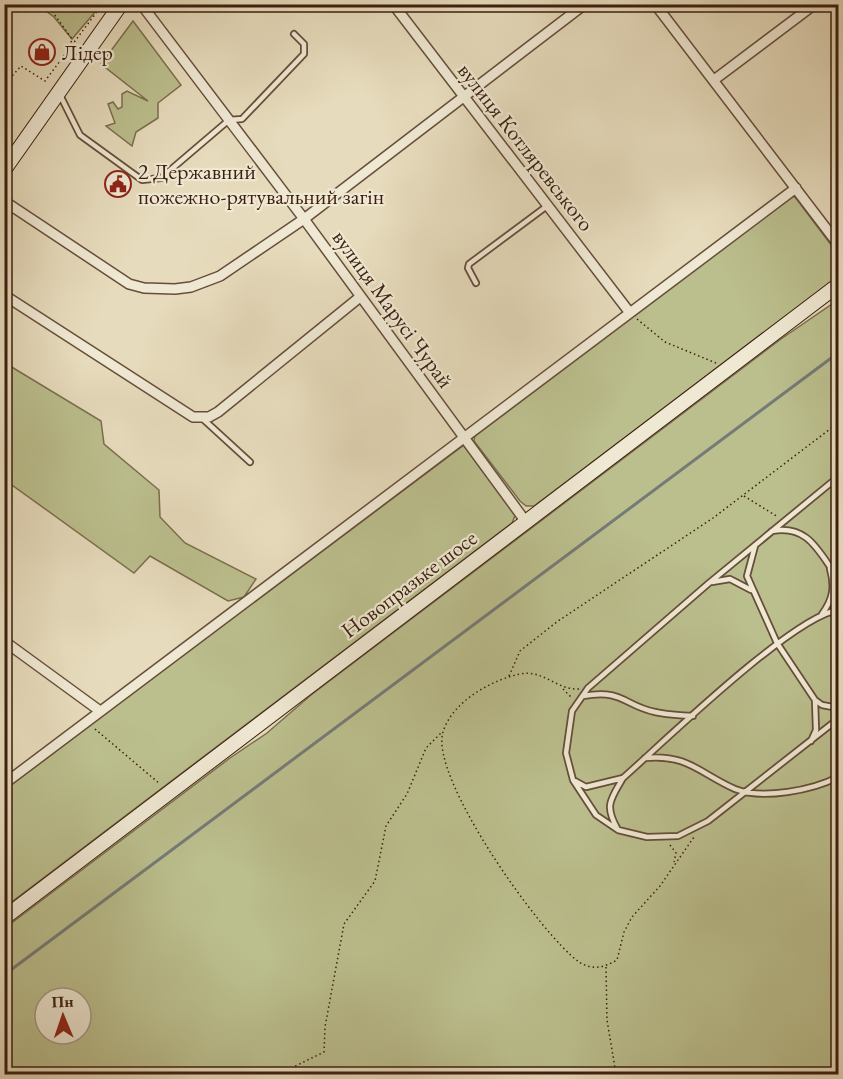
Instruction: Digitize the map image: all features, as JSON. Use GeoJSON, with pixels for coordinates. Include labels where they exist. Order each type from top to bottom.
{"type":"FeatureCollection","features":[{"type":"Feature","properties":{"kind":"main road"},"geometry":{"type":"LineString","coordinates":[[4,170],[121,4]]}},
{"type":"Feature","properties":{"kind":"main road","name":"Новопразьке шосе"},"geometry":{"type":"LineString","coordinates":[[4,918],[838,285]]}},
{"type":"Feature","properties":{"kind":"street","name":"вулиця Марусі Чурай"},"geometry":{"type":"LineString","coordinates":[[141,4],[304,219],[526,522]]}},
{"type":"Feature","properties":{"kind":"street","name":"вулиця Котляревського"},"geometry":{"type":"LineString","coordinates":[[393,4],[630,313]]}},
{"type":"Feature","properties":{"kind":"street"},"geometry":{"type":"LineString","coordinates":[[4,201],[129,284],[160,290],[191,287],[220,276],[304,219],[464,99],[585,4]]}},
{"type":"Feature","properties":{"kind":"street"},"geometry":{"type":"LineString","coordinates":[[655,4],[838,244]]}},
{"type":"Feature","properties":{"kind":"street"},"geometry":{"type":"LineString","coordinates":[[714,80],[814,4]]}},
{"type":"Feature","properties":{"kind":"street"},"geometry":{"type":"LineString","coordinates":[[4,784],[465,440],[796,189]]}},
{"type":"Feature","properties":{"kind":"street"},"geometry":{"type":"LineString","coordinates":[[4,295],[193,417],[202,418],[218,412],[360,297]]}},
{"type":"Feature","properties":{"kind":"street"},"geometry":{"type":"LineString","coordinates":[[4,640],[100,711]]}},
{"type":"Feature","properties":{"kind":"lane"},"geometry":{"type":"LineString","coordinates":[[59,93],[80,135],[142,180],[161,178],[229,120],[242,119],[304,54],[304,44],[294,34]]}},
{"type":"Feature","properties":{"kind":"lane"},"geometry":{"type":"LineString","coordinates":[[476,283],[468,268],[469,264],[547,206]]}},
{"type":"Feature","properties":{"kind":"lane"},"geometry":{"type":"LineString","coordinates":[[202,418],[250,462]]}},
{"type":"Feature","properties":{"kind":"lane"},"geometry":{"type":"LineString","coordinates":[[838,477],[756,543],[588,688],[572,711],[566,753],[573,780],[596,815],[618,830],[647,837],[678,836],[708,821],[810,744],[838,719]]}},
{"type":"Feature","properties":{"kind":"lane"},"geometry":{"type":"LineString","coordinates":[[770,532],[787,528],[806,535],[838,578]]}},
{"type":"Feature","properties":{"kind":"lane"},"geometry":{"type":"LineString","coordinates":[[756,543],[747,576],[751,590],[777,643],[815,700],[822,705],[838,708]]}},
{"type":"Feature","properties":{"kind":"lane"},"geometry":{"type":"LineString","coordinates":[[820,617],[830,603],[834,585],[830,567]]}},
{"type":"Feature","properties":{"kind":"lane"},"geometry":{"type":"LineString","coordinates":[[709,583],[730,579],[751,590]]}},
{"type":"Feature","properties":{"kind":"lane"},"geometry":{"type":"LineString","coordinates":[[618,830],[608,812],[610,801],[623,778],[777,643],[820,617],[838,610]]}},
{"type":"Feature","properties":{"kind":"lane"},"geometry":{"type":"LineString","coordinates":[[583,696],[600,693],[614,694],[652,712],[694,716]]}},
{"type":"Feature","properties":{"kind":"lane"},"geometry":{"type":"LineString","coordinates":[[810,744],[816,730],[815,700]]}},
{"type":"Feature","properties":{"kind":"lane"},"geometry":{"type":"LineString","coordinates":[[645,758],[665,756],[681,759],[724,784],[747,791],[804,790],[838,777]]}},
{"type":"Feature","properties":{"kind":"lane"},"geometry":{"type":"LineString","coordinates":[[573,780],[586,787],[623,778]]}},
{"type":"Feature","properties":{"kind":"path"},"geometry":{"type":"LineString","coordinates":[[47,4],[72,39],[70,48]]}},
{"type":"Feature","properties":{"kind":"path"},"geometry":{"type":"LineString","coordinates":[[4,71],[13,75],[21,66],[45,81],[96,13],[96,4]]}},
{"type":"Feature","properties":{"kind":"path"},"geometry":{"type":"LineString","coordinates":[[630,313],[665,342],[703,360],[730,367]]}},
{"type":"Feature","properties":{"kind":"path"},"geometry":{"type":"LineString","coordinates":[[508,677],[519,651],[558,621],[743,496],[838,423]]}},
{"type":"Feature","properties":{"kind":"path"},"geometry":{"type":"LineString","coordinates":[[743,496],[785,521]]}},
{"type":"Feature","properties":{"kind":"path"},"geometry":{"type":"LineString","coordinates":[[279,1074],[324,1052],[325,1028],[344,924],[375,881],[386,826],[407,794],[426,748],[443,731],[451,717],[471,695],[508,677],[538,673],[563,689],[572,698],[572,711]]}},
{"type":"Feature","properties":{"kind":"path"},"geometry":{"type":"LineString","coordinates":[[563,689],[588,688]]}},
{"type":"Feature","properties":{"kind":"path"},"geometry":{"type":"LineString","coordinates":[[88,723],[170,792]]}},
{"type":"Feature","properties":{"kind":"path"},"geometry":{"type":"LineString","coordinates":[[443,731],[441,744],[446,769],[502,870],[546,929],[580,962],[593,968],[606,967],[617,960],[624,932],[632,917],[660,886],[674,862],[696,835]]}},
{"type":"Feature","properties":{"kind":"path"},"geometry":{"type":"LineString","coordinates":[[668,843],[676,853],[674,862]]}},
{"type":"Feature","properties":{"kind":"path"},"geometry":{"type":"LineString","coordinates":[[606,967],[607,1020],[614,1074]]}},
{"type":"Feature","properties":{"kind":"green space"},"geometry":{"type":"Polygon","coordinates":[[[38,5],[101,5],[72,39],[54,17],[38,5]]]}},
{"type":"Feature","properties":{"kind":"green space"},"geometry":{"type":"Polygon","coordinates":[[[133,21],[181,85],[158,103],[158,118],[136,132],[132,146],[106,126],[115,123],[108,104],[113,102],[118,109],[122,107],[122,94],[127,91],[148,101],[101,64],[133,21]]]}},
{"type":"Feature","properties":{"kind":"green space"},"geometry":{"type":"Polygon","coordinates":[[[791,196],[795,197],[838,254],[838,277],[534,506],[526,506],[520,501],[474,441],[475,434],[791,196]]]}},
{"type":"Feature","properties":{"kind":"green space"},"geometry":{"type":"Polygon","coordinates":[[[838,300],[838,1074],[5,1074],[5,928],[230,758],[267,733],[311,695],[781,339],[838,300]]]}},
{"type":"Feature","properties":{"kind":"green space"},"geometry":{"type":"Polygon","coordinates":[[[5,363],[101,421],[104,444],[159,490],[160,517],[185,543],[256,579],[244,597],[228,601],[150,556],[134,573],[5,480],[5,363]]]}},
{"type":"Feature","properties":{"kind":"green space"},"geometry":{"type":"Polygon","coordinates":[[[464,445],[516,513],[512,523],[5,907],[5,789],[464,445]]]}},
{"type":"Feature","properties":{"kind":"waterway"},"geometry":{"type":"LineString","coordinates":[[4,975],[838,353]]}},
{"type":"Feature","properties":{"kind":"place","name":"Лідер"},"geometry":{"type":"Point","coordinates":[42,52]}},
{"type":"Feature","properties":{"kind":"place","name":"2 Державний пожежно-рятувальний загін"},"geometry":{"type":"Point","coordinates":[118,184]}}]}
